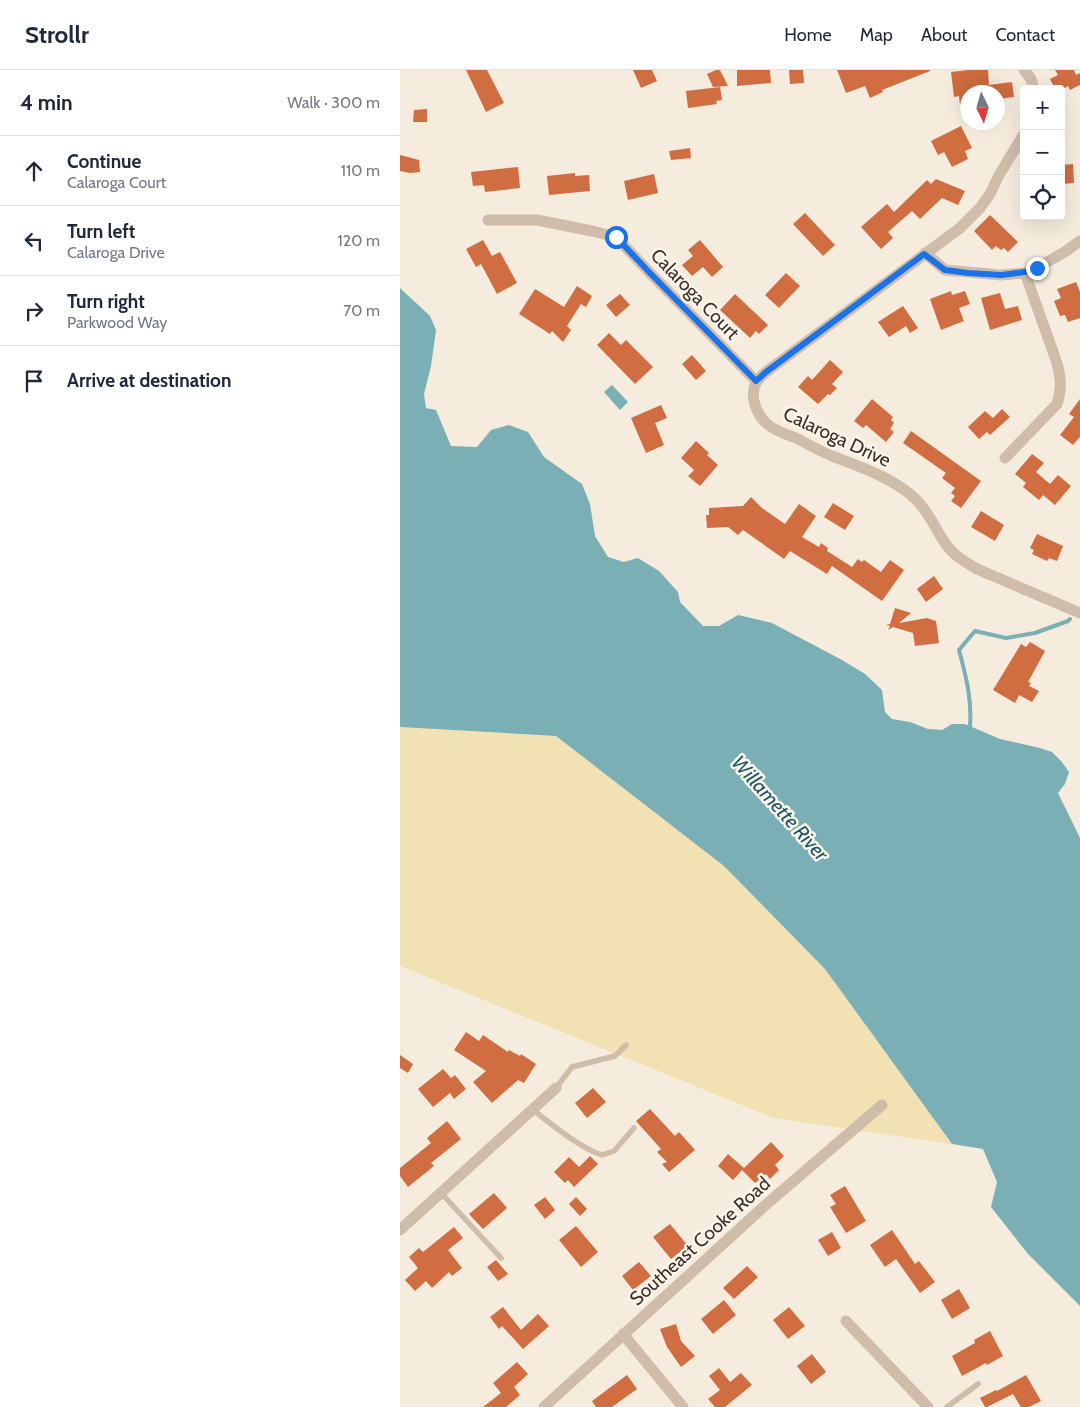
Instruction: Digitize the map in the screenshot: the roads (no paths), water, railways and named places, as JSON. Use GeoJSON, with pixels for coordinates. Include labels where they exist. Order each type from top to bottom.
{"type":"FeatureCollection","features":[{"type":"Feature","properties":{"kind":"street"},"geometry":{"type":"LineString","coordinates":[[1024,70],[1033,85]]}},
{"type":"Feature","properties":{"kind":"street"},"geometry":{"type":"LineString","coordinates":[[756,381],[960,228],[980,208],[990,194],[1020,141]]}},
{"type":"Feature","properties":{"kind":"street","name":"Calaroga Court"},"geometry":{"type":"LineString","coordinates":[[488,220],[537,220],[592,230],[616,237],[756,381]]}},
{"type":"Feature","properties":{"kind":"street"},"geometry":{"type":"LineString","coordinates":[[924,254],[945,270],[1001,275],[1025,272],[1037,268],[1080,241]]}},
{"type":"Feature","properties":{"kind":"street"},"geometry":{"type":"LineString","coordinates":[[1005,458],[1057,404],[1061,394],[1060,373],[1025,272]]}},
{"type":"Feature","properties":{"kind":"street","name":"Calaroga Drive"},"geometry":{"type":"LineString","coordinates":[[756,381],[755,406],[760,417],[769,426],[861,467],[909,493],[918,500],[934,522],[946,544],[963,561],[977,569],[1080,613]]}},
{"type":"Feature","properties":{"kind":"street"},"geometry":{"type":"LineString","coordinates":[[400,1230],[556,1088]]}},
{"type":"Feature","properties":{"kind":"street","name":"Southeast Cooke Road"},"geometry":{"type":"LineString","coordinates":[[544,1407],[769,1202],[882,1105]]}},
{"type":"Feature","properties":{"kind":"street"},"geometry":{"type":"LineString","coordinates":[[846,1322],[928,1407]]}},
{"type":"Feature","properties":{"kind":"street"},"geometry":{"type":"LineString","coordinates":[[623,1334],[683,1407]]}},
{"type":"Feature","properties":{"kind":"lane"},"geometry":{"type":"LineString","coordinates":[[556,1088],[572,1067],[615,1056],[626,1045]]}},
{"type":"Feature","properties":{"kind":"lane"},"geometry":{"type":"LineString","coordinates":[[532,1110],[554,1127],[587,1148],[602,1155],[614,1151],[634,1128]]}},
{"type":"Feature","properties":{"kind":"lane"},"geometry":{"type":"LineString","coordinates":[[441,1193],[501,1258]]}},
{"type":"Feature","properties":{"kind":"lane"},"geometry":{"type":"LineString","coordinates":[[947,1407],[978,1384]]}},
{"type":"Feature","properties":{"kind":"water","name":"Willamette River"},"geometry":{"type":"Polygon","coordinates":[[[400,288],[430,316],[436,330],[431,366],[424,394],[426,408],[436,410],[451,446],[477,447],[491,430],[509,425],[528,432],[544,457],[582,484],[590,504],[595,536],[608,557],[624,562],[638,558],[659,571],[678,592],[680,602],[703,626],[719,626],[738,615],[772,623],[865,674],[882,690],[885,712],[892,719],[910,722],[928,729],[942,730],[952,724],[965,724],[1000,739],[1052,752],[1069,772],[1065,784],[1058,793],[1080,838],[1080,1306],[1028,1254],[991,1207],[997,1182],[983,1149],[952,1144],[825,969],[724,866],[556,736],[400,727],[400,288]]]}},
{"type":"Feature","properties":{"kind":"water"},"geometry":{"type":"Polygon","coordinates":[[[612,385],[628,402],[620,410],[604,392],[612,385]]]}},
{"type":"Feature","properties":{"kind":"waterway"},"geometry":{"type":"LineString","coordinates":[[970,726],[969,697],[959,650],[975,631],[1006,638],[1035,633],[1070,619]]}}]}
